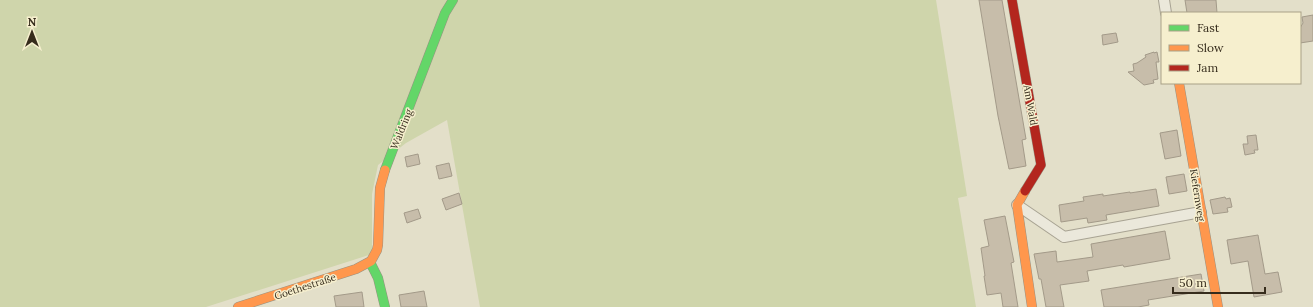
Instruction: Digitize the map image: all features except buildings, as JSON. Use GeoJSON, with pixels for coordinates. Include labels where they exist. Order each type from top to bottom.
{"type":"FeatureCollection","features":[{"type":"Feature","properties":{"kind":"street","name":"Waldring"},"geometry":{"type":"LineString","coordinates":[[370,262],[377,255],[380,188],[382,177],[449,5],[453,0]]}},
{"type":"Feature","properties":{"kind":"street","name":"Am Wald"},"geometry":{"type":"LineString","coordinates":[[1012,0],[1041,165],[1017,205]]}},
{"type":"Feature","properties":{"kind":"street"},"geometry":{"type":"LineString","coordinates":[[1164,0],[1166,12]]}},
{"type":"Feature","properties":{"kind":"street","name":"Kiefernweg"},"geometry":{"type":"LineString","coordinates":[[1179,84],[1218,307]]}},
{"type":"Feature","properties":{"kind":"street"},"geometry":{"type":"LineString","coordinates":[[1017,205],[1064,237],[1201,212]]}},
{"type":"Feature","properties":{"kind":"street"},"geometry":{"type":"LineString","coordinates":[[1017,205],[1032,307]]}},
{"type":"Feature","properties":{"kind":"street","name":"Goethestraße"},"geometry":{"type":"LineString","coordinates":[[238,307],[356,269],[370,262]]}},
{"type":"Feature","properties":{"kind":"street"},"geometry":{"type":"LineString","coordinates":[[370,262],[379,279],[385,307]]}},
{"type":"Feature","properties":{"kind":"green space"},"geometry":{"type":"Polygon","coordinates":[[[0,0],[936,0],[967,196],[958,198],[976,307],[480,307],[447,120],[406,143],[378,165],[372,194],[372,254],[206,307],[0,307],[0,0]]]}},
{"type":"Feature","properties":{"kind":"traffic: fast"},"geometry":{"type":"LineString","coordinates":[[385,170],[445,13],[453,0]]}},
{"type":"Feature","properties":{"kind":"traffic: fast"},"geometry":{"type":"LineString","coordinates":[[370,262],[378,278],[385,307]]}},
{"type":"Feature","properties":{"kind":"traffic: slow"},"geometry":{"type":"LineString","coordinates":[[1179,84],[1218,307]]}},
{"type":"Feature","properties":{"kind":"traffic: slow"},"geometry":{"type":"LineString","coordinates":[[238,307],[356,269],[371,261],[378,245],[380,188],[385,170]]}},
{"type":"Feature","properties":{"kind":"traffic: slow"},"geometry":{"type":"LineString","coordinates":[[1025,191],[1017,205],[1032,307]]}},
{"type":"Feature","properties":{"kind":"traffic: jam"},"geometry":{"type":"LineString","coordinates":[[1012,0],[1041,165],[1025,191]]}}]}
